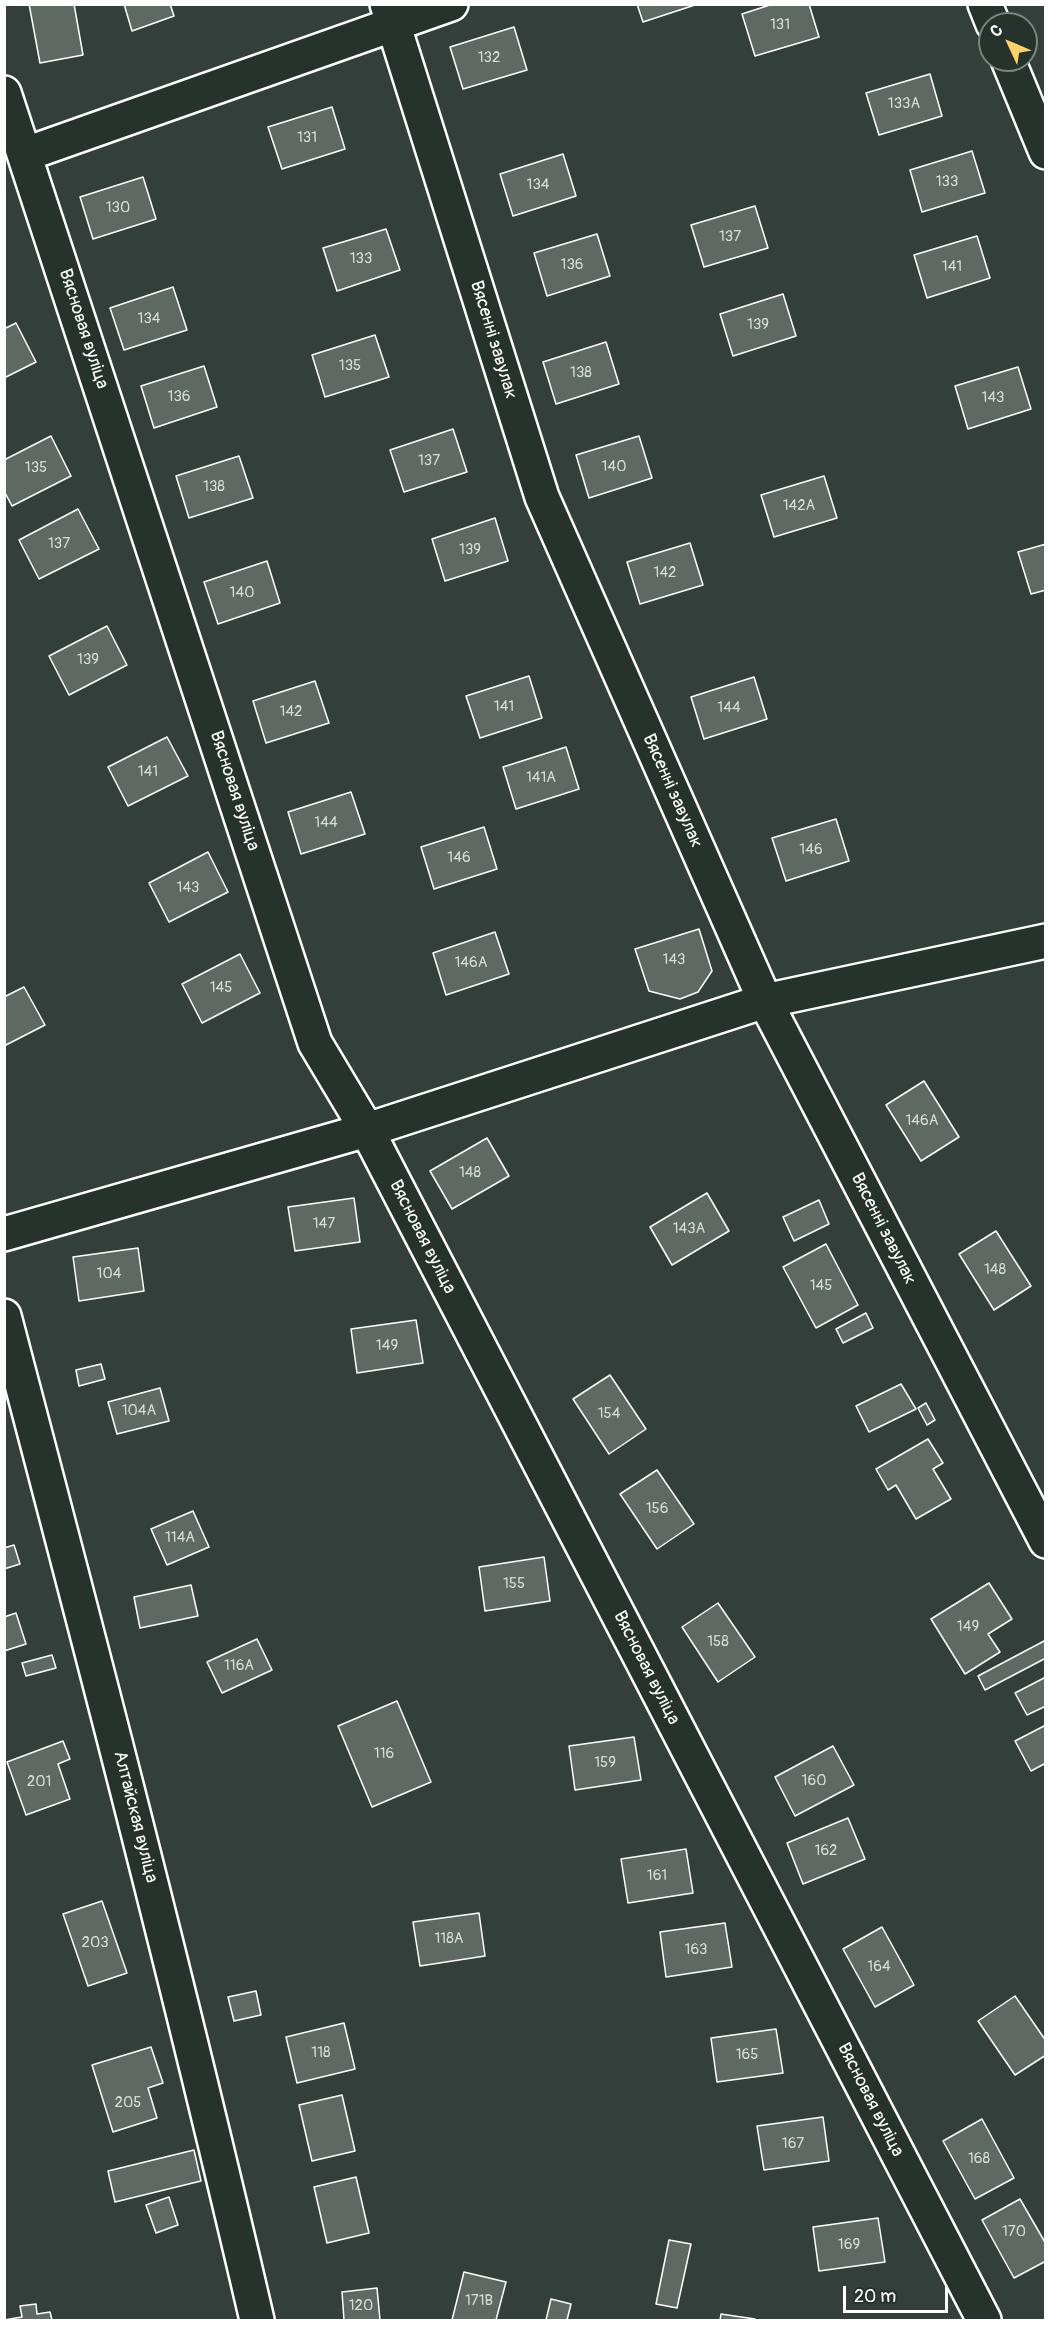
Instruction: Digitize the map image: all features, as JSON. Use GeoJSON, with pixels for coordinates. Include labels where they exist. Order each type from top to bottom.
{"type":"FeatureCollection","features":[{"type":"Feature","properties":{"kind":"street"},"geometry":{"type":"LineString","coordinates":[[26,154],[391,15],[451,4]]}},
{"type":"Feature","properties":{"kind":"street","name":"Вясенні завулак"},"geometry":{"type":"LineString","coordinates":[[391,15],[542,497],[765,1001],[1046,1541]]}},
{"type":"Feature","properties":{"kind":"street"},"geometry":{"type":"LineString","coordinates":[[1013,72],[1046,152]]}},
{"type":"Feature","properties":{"kind":"street","name":"Вясновая вуліца"},"geometry":{"type":"LineString","coordinates":[[4,93],[26,154],[315,1043],[367,1130],[984,2320]]}},
{"type":"Feature","properties":{"kind":"street"},"geometry":{"type":"LineString","coordinates":[[4,1234],[367,1130],[765,1001],[1046,941]]}},
{"type":"Feature","properties":{"kind":"street","name":"Алтайская вуліца"},"geometry":{"type":"LineString","coordinates":[[4,1316],[133,1809],[210,2117],[257,2320]]}},
{"type":"Feature","properties":{"kind":"building"},"geometry":{"type":"Polygon","coordinates":[[[29,4],[74,4],[83,55],[40,63],[29,4]]]}},
{"type":"Feature","properties":{"kind":"building"},"geometry":{"type":"Polygon","coordinates":[[[124,4],[170,4],[174,16],[132,31],[124,4]]]}},
{"type":"Feature","properties":{"kind":"building"},"geometry":{"type":"Polygon","coordinates":[[[637,4],[698,4],[643,22],[637,4]]]}},
{"type":"Feature","properties":{"kind":"building"},"geometry":{"type":"Polygon","coordinates":[[[773,4],[809,4],[819,37],[755,56],[742,14],[773,4]]]}},
{"type":"Feature","properties":{"kind":"building"},"geometry":{"type":"Polygon","coordinates":[[[514,27],[527,70],[463,89],[450,47],[514,27]]]}},
{"type":"Feature","properties":{"kind":"building"},"geometry":{"type":"Polygon","coordinates":[[[930,74],[942,116],[879,135],[866,93],[930,74]]]}},
{"type":"Feature","properties":{"kind":"building"},"geometry":{"type":"Polygon","coordinates":[[[332,107],[345,149],[282,169],[268,127],[332,107]]]}},
{"type":"Feature","properties":{"kind":"building"},"geometry":{"type":"Polygon","coordinates":[[[972,151],[985,193],[922,212],[910,170],[972,151]]]}},
{"type":"Feature","properties":{"kind":"building"},"geometry":{"type":"Polygon","coordinates":[[[563,154],[576,196],[513,216],[500,174],[563,154]]]}},
{"type":"Feature","properties":{"kind":"building"},"geometry":{"type":"Polygon","coordinates":[[[143,177],[156,219],[93,239],[80,197],[143,177]]]}},
{"type":"Feature","properties":{"kind":"building"},"geometry":{"type":"Polygon","coordinates":[[[755,206],[768,248],[704,267],[691,225],[755,206]]]}},
{"type":"Feature","properties":{"kind":"building"},"geometry":{"type":"Polygon","coordinates":[[[386,229],[400,270],[337,291],[323,248],[386,229]]]}},
{"type":"Feature","properties":{"kind":"building"},"geometry":{"type":"Polygon","coordinates":[[[597,234],[610,276],[547,296],[534,253],[597,234]]]}},
{"type":"Feature","properties":{"kind":"building"},"geometry":{"type":"Polygon","coordinates":[[[977,236],[990,278],[927,298],[914,255],[977,236]]]}},
{"type":"Feature","properties":{"kind":"building"},"geometry":{"type":"Polygon","coordinates":[[[173,287],[187,330],[124,350],[110,308],[173,287]]]}},
{"type":"Feature","properties":{"kind":"building"},"geometry":{"type":"Polygon","coordinates":[[[783,294],[796,336],[733,356],[720,314],[783,294]]]}},
{"type":"Feature","properties":{"kind":"building"},"geometry":{"type":"Polygon","coordinates":[[[16,323],[36,362],[4,378],[4,329],[16,323]]]}},
{"type":"Feature","properties":{"kind":"building"},"geometry":{"type":"Polygon","coordinates":[[[375,335],[389,377],[325,397],[312,355],[375,335]]]}},
{"type":"Feature","properties":{"kind":"building"},"geometry":{"type":"Polygon","coordinates":[[[606,342],[619,384],[556,404],[543,362],[606,342]]]}},
{"type":"Feature","properties":{"kind":"building"},"geometry":{"type":"Polygon","coordinates":[[[204,366],[217,407],[154,428],[141,386],[204,366]]]}},
{"type":"Feature","properties":{"kind":"building"},"geometry":{"type":"Polygon","coordinates":[[[1018,367],[1031,409],[968,429],[955,386],[1018,367]]]}},
{"type":"Feature","properties":{"kind":"building"},"geometry":{"type":"Polygon","coordinates":[[[453,429],[467,472],[404,492],[390,450],[453,429]]]}},
{"type":"Feature","properties":{"kind":"building"},"geometry":{"type":"Polygon","coordinates":[[[51,436],[71,476],[12,506],[4,491],[4,460],[51,436]]]}},
{"type":"Feature","properties":{"kind":"building"},"geometry":{"type":"Polygon","coordinates":[[[639,436],[652,478],[589,498],[576,455],[639,436]]]}},
{"type":"Feature","properties":{"kind":"building"},"geometry":{"type":"Polygon","coordinates":[[[239,456],[253,498],[189,518],[176,476],[239,456]]]}},
{"type":"Feature","properties":{"kind":"building"},"geometry":{"type":"Polygon","coordinates":[[[824,476],[837,518],[774,537],[761,495],[824,476]]]}},
{"type":"Feature","properties":{"kind":"building"},"geometry":{"type":"Polygon","coordinates":[[[78,509],[99,549],[39,579],[19,540],[78,509]]]}},
{"type":"Feature","properties":{"kind":"building"},"geometry":{"type":"Polygon","coordinates":[[[495,518],[508,561],[445,581],[432,539],[495,518]]]}},
{"type":"Feature","properties":{"kind":"building"},"geometry":{"type":"Polygon","coordinates":[[[690,543],[703,585],[640,604],[627,562],[690,543]]]}},
{"type":"Feature","properties":{"kind":"building"},"geometry":{"type":"Polygon","coordinates":[[[1046,544],[1046,590],[1031,594],[1018,552],[1046,544]]]}},
{"type":"Feature","properties":{"kind":"building"},"geometry":{"type":"Polygon","coordinates":[[[267,561],[280,603],[218,624],[204,582],[267,561]]]}},
{"type":"Feature","properties":{"kind":"building"},"geometry":{"type":"Polygon","coordinates":[[[107,626],[127,665],[69,695],[49,656],[107,626]]]}},
{"type":"Feature","properties":{"kind":"building"},"geometry":{"type":"Polygon","coordinates":[[[529,676],[542,718],[480,738],[466,696],[529,676]]]}},
{"type":"Feature","properties":{"kind":"building"},"geometry":{"type":"Polygon","coordinates":[[[754,677],[767,719],[704,739],[691,697],[754,677]]]}},
{"type":"Feature","properties":{"kind":"building"},"geometry":{"type":"Polygon","coordinates":[[[315,681],[329,723],[266,743],[253,701],[315,681]]]}},
{"type":"Feature","properties":{"kind":"building"},"geometry":{"type":"Polygon","coordinates":[[[167,737],[188,776],[128,806],[108,767],[167,737]]]}},
{"type":"Feature","properties":{"kind":"building"},"geometry":{"type":"Polygon","coordinates":[[[566,747],[579,789],[516,809],[503,767],[566,747]]]}},
{"type":"Feature","properties":{"kind":"building"},"geometry":{"type":"Polygon","coordinates":[[[351,792],[365,834],[301,854],[288,812],[351,792]]]}},
{"type":"Feature","properties":{"kind":"building"},"geometry":{"type":"Polygon","coordinates":[[[836,819],[849,861],[786,881],[772,838],[836,819]]]}},
{"type":"Feature","properties":{"kind":"building"},"geometry":{"type":"Polygon","coordinates":[[[484,827],[497,869],[434,889],[421,847],[484,827]]]}},
{"type":"Feature","properties":{"kind":"building"},"geometry":{"type":"Polygon","coordinates":[[[208,852],[228,892],[169,922],[149,883],[208,852]]]}},
{"type":"Feature","properties":{"kind":"building"},"geometry":{"type":"Polygon","coordinates":[[[699,929],[712,971],[698,992],[680,999],[649,991],[635,949],[699,929]]]}},
{"type":"Feature","properties":{"kind":"building"},"geometry":{"type":"Polygon","coordinates":[[[495,932],[509,974],[446,995],[433,953],[495,932]]]}},
{"type":"Feature","properties":{"kind":"building"},"geometry":{"type":"Polygon","coordinates":[[[240,954],[260,993],[202,1023],[182,984],[240,954]]]}},
{"type":"Feature","properties":{"kind":"building"},"geometry":{"type":"Polygon","coordinates":[[[24,987],[45,1025],[4,1046],[4,997],[24,987]]]}},
{"type":"Feature","properties":{"kind":"building"},"geometry":{"type":"Polygon","coordinates":[[[924,1081],[959,1137],[921,1161],[886,1105],[924,1081]]]}},
{"type":"Feature","properties":{"kind":"building"},"geometry":{"type":"Polygon","coordinates":[[[487,1138],[509,1176],[452,1209],[430,1171],[487,1138]]]}},
{"type":"Feature","properties":{"kind":"building"},"geometry":{"type":"Polygon","coordinates":[[[707,1193],[729,1231],[672,1265],[650,1227],[707,1193]]]}},
{"type":"Feature","properties":{"kind":"building"},"geometry":{"type":"Polygon","coordinates":[[[354,1198],[360,1242],[295,1251],[288,1207],[354,1198]]]}},
{"type":"Feature","properties":{"kind":"building"},"geometry":{"type":"Polygon","coordinates":[[[819,1200],[829,1224],[794,1241],[783,1217],[819,1200]]]}},
{"type":"Feature","properties":{"kind":"building"},"geometry":{"type":"Polygon","coordinates":[[[996,1231],[1031,1286],[994,1310],[959,1254],[996,1231]]]}},
{"type":"Feature","properties":{"kind":"building"},"geometry":{"type":"Polygon","coordinates":[[[826,1244],[858,1305],[816,1328],[783,1267],[826,1244]]]}},
{"type":"Feature","properties":{"kind":"building"},"geometry":{"type":"Polygon","coordinates":[[[138,1248],[144,1291],[79,1301],[73,1257],[138,1248]]]}},
{"type":"Feature","properties":{"kind":"building"},"geometry":{"type":"Polygon","coordinates":[[[866,1313],[873,1328],[843,1343],[836,1329],[866,1313]]]}},
{"type":"Feature","properties":{"kind":"building"},"geometry":{"type":"Polygon","coordinates":[[[416,1320],[423,1363],[357,1373],[351,1329],[416,1320]]]}},
{"type":"Feature","properties":{"kind":"building"},"geometry":{"type":"Polygon","coordinates":[[[101,1364],[105,1379],[79,1386],[76,1370],[101,1364]]]}},
{"type":"Feature","properties":{"kind":"building"},"geometry":{"type":"Polygon","coordinates":[[[610,1375],[646,1429],[609,1454],[573,1399],[610,1375]]]}},
{"type":"Feature","properties":{"kind":"building"},"geometry":{"type":"Polygon","coordinates":[[[901,1384],[916,1409],[869,1432],[856,1406],[901,1384]]]}},
{"type":"Feature","properties":{"kind":"building"},"geometry":{"type":"Polygon","coordinates":[[[160,1388],[169,1421],[117,1434],[108,1402],[160,1388]]]}},
{"type":"Feature","properties":{"kind":"building"},"geometry":{"type":"Polygon","coordinates":[[[926,1403],[935,1420],[927,1425],[918,1408],[926,1403]]]}},
{"type":"Feature","properties":{"kind":"building"},"geometry":{"type":"Polygon","coordinates":[[[928,1439],[943,1463],[933,1469],[951,1499],[916,1519],[896,1485],[888,1490],[876,1469],[928,1439]]]}},
{"type":"Feature","properties":{"kind":"building"},"geometry":{"type":"Polygon","coordinates":[[[657,1470],[694,1524],[657,1549],[620,1494],[657,1470]]]}},
{"type":"Feature","properties":{"kind":"building"},"geometry":{"type":"Polygon","coordinates":[[[193,1511],[209,1547],[167,1565],[151,1529],[193,1511]]]}},
{"type":"Feature","properties":{"kind":"building"},"geometry":{"type":"Polygon","coordinates":[[[14,1545],[20,1564],[4,1569],[4,1548],[14,1545]]]}},
{"type":"Feature","properties":{"kind":"building"},"geometry":{"type":"Polygon","coordinates":[[[544,1557],[550,1601],[485,1611],[479,1567],[544,1557]]]}},
{"type":"Feature","properties":{"kind":"building"},"geometry":{"type":"Polygon","coordinates":[[[989,1583],[1012,1619],[988,1634],[1000,1652],[965,1674],[931,1619],[989,1583]]]}},
{"type":"Feature","properties":{"kind":"building"},"geometry":{"type":"Polygon","coordinates":[[[191,1585],[198,1616],[140,1628],[134,1597],[191,1585]]]}},
{"type":"Feature","properties":{"kind":"building"},"geometry":{"type":"Polygon","coordinates":[[[718,1603],[755,1657],[718,1682],[682,1627],[718,1603]]]}},
{"type":"Feature","properties":{"kind":"building"},"geometry":{"type":"Polygon","coordinates":[[[16,1613],[26,1644],[4,1651],[4,1617],[16,1613]]]}},
{"type":"Feature","properties":{"kind":"building"},"geometry":{"type":"Polygon","coordinates":[[[257,1639],[272,1670],[222,1693],[207,1662],[257,1639]]]}},
{"type":"Feature","properties":{"kind":"building"},"geometry":{"type":"Polygon","coordinates":[[[1046,1640],[1046,1658],[985,1690],[978,1676],[1046,1640]]]}},
{"type":"Feature","properties":{"kind":"building"},"geometry":{"type":"Polygon","coordinates":[[[52,1655],[56,1668],[26,1676],[22,1663],[52,1655]]]}},
{"type":"Feature","properties":{"kind":"building"},"geometry":{"type":"Polygon","coordinates":[[[1046,1677],[1046,1706],[1027,1715],[1015,1693],[1046,1677]]]}},
{"type":"Feature","properties":{"kind":"building"},"geometry":{"type":"Polygon","coordinates":[[[397,1701],[431,1782],[372,1807],[338,1726],[397,1701]]]}},
{"type":"Feature","properties":{"kind":"building"},"geometry":{"type":"Polygon","coordinates":[[[1046,1725],[1046,1763],[1031,1771],[1015,1741],[1046,1725]]]}},
{"type":"Feature","properties":{"kind":"building"},"geometry":{"type":"Polygon","coordinates":[[[634,1737],[641,1780],[575,1790],[569,1746],[634,1737]]]}},
{"type":"Feature","properties":{"kind":"building"},"geometry":{"type":"Polygon","coordinates":[[[63,1741],[70,1759],[58,1764],[70,1799],[26,1815],[7,1762],[63,1741]]]}},
{"type":"Feature","properties":{"kind":"building"},"geometry":{"type":"Polygon","coordinates":[[[833,1746],[854,1785],[795,1816],[775,1777],[833,1746]]]}},
{"type":"Feature","properties":{"kind":"building"},"geometry":{"type":"Polygon","coordinates":[[[848,1818],[865,1859],[803,1884],[787,1843],[848,1818]]]}},
{"type":"Feature","properties":{"kind":"building"},"geometry":{"type":"Polygon","coordinates":[[[686,1849],[693,1893],[628,1903],[621,1859],[686,1849]]]}},
{"type":"Feature","properties":{"kind":"building"},"geometry":{"type":"Polygon","coordinates":[[[102,1901],[127,1973],[88,1986],[63,1914],[102,1901]]]}},
{"type":"Feature","properties":{"kind":"building"},"geometry":{"type":"Polygon","coordinates":[[[479,1913],[485,1956],[420,1966],[413,1922],[479,1913]]]}},
{"type":"Feature","properties":{"kind":"building"},"geometry":{"type":"Polygon","coordinates":[[[725,1923],[732,1967],[666,1977],[660,1932],[725,1923]]]}},
{"type":"Feature","properties":{"kind":"building"},"geometry":{"type":"Polygon","coordinates":[[[882,1927],[914,1985],[875,2007],[843,1949],[882,1927]]]}},
{"type":"Feature","properties":{"kind":"building"},"geometry":{"type":"Polygon","coordinates":[[[256,1991],[261,2015],[234,2021],[228,1997],[256,1991]]]}},
{"type":"Feature","properties":{"kind":"building"},"geometry":{"type":"Polygon","coordinates":[[[1015,1996],[1046,2041],[1046,2055],[1015,2075],[978,2021],[1015,1996]]]}},
{"type":"Feature","properties":{"kind":"building"},"geometry":{"type":"Polygon","coordinates":[[[344,2023],[355,2069],[297,2083],[286,2037],[344,2023]]]}},
{"type":"Feature","properties":{"kind":"building"},"geometry":{"type":"Polygon","coordinates":[[[776,2029],[783,2073],[717,2082],[711,2038],[776,2029]]]}},
{"type":"Feature","properties":{"kind":"building"},"geometry":{"type":"Polygon","coordinates":[[[151,2047],[163,2083],[148,2088],[157,2118],[113,2132],[92,2065],[151,2047]]]}},
{"type":"Feature","properties":{"kind":"building"},"geometry":{"type":"Polygon","coordinates":[[[342,2095],[355,2151],[312,2161],[299,2105],[342,2095]]]}},
{"type":"Feature","properties":{"kind":"building"},"geometry":{"type":"Polygon","coordinates":[[[823,2117],[829,2161],[764,2170],[757,2126],[823,2117]]]}},
{"type":"Feature","properties":{"kind":"building"},"geometry":{"type":"Polygon","coordinates":[[[982,2119],[1014,2178],[975,2199],[943,2141],[982,2119]]]}},
{"type":"Feature","properties":{"kind":"building"},"geometry":{"type":"Polygon","coordinates":[[[194,2150],[201,2181],[115,2202],[108,2171],[194,2150]]]}},
{"type":"Feature","properties":{"kind":"building"},"geometry":{"type":"Polygon","coordinates":[[[356,2177],[369,2233],[327,2243],[314,2187],[356,2177]]]}},
{"type":"Feature","properties":{"kind":"building"},"geometry":{"type":"Polygon","coordinates":[[[169,2197],[178,2225],[156,2233],[146,2205],[169,2197]]]}},
{"type":"Feature","properties":{"kind":"building"},"geometry":{"type":"Polygon","coordinates":[[[1020,2199],[1046,2244],[1046,2261],[1014,2278],[982,2220],[1020,2199]]]}},
{"type":"Feature","properties":{"kind":"building"},"geometry":{"type":"Polygon","coordinates":[[[878,2218],[885,2262],[819,2271],[813,2227],[878,2218]]]}},
{"type":"Feature","properties":{"kind":"building"},"geometry":{"type":"Polygon","coordinates":[[[669,2240],[691,2244],[677,2308],[656,2304],[669,2240]]]}},
{"type":"Feature","properties":{"kind":"building"},"geometry":{"type":"Polygon","coordinates":[[[464,2272],[506,2282],[496,2320],[452,2320],[464,2272]]]}},
{"type":"Feature","properties":{"kind":"building"},"geometry":{"type":"Polygon","coordinates":[[[377,2288],[380,2320],[344,2320],[342,2292],[377,2288]]]}},
{"type":"Feature","properties":{"kind":"building"},"geometry":{"type":"Polygon","coordinates":[[[551,2299],[571,2304],[567,2320],[546,2320],[551,2299]]]}},
{"type":"Feature","properties":{"kind":"building"},"geometry":{"type":"Polygon","coordinates":[[[36,2304],[37,2314],[50,2312],[52,2320],[4,2320],[22,2317],[20,2306],[36,2304]]]}},
{"type":"Feature","properties":{"kind":"building"},"geometry":{"type":"Polygon","coordinates":[[[721,2314],[755,2319],[720,2320],[721,2314]]]}}]}
